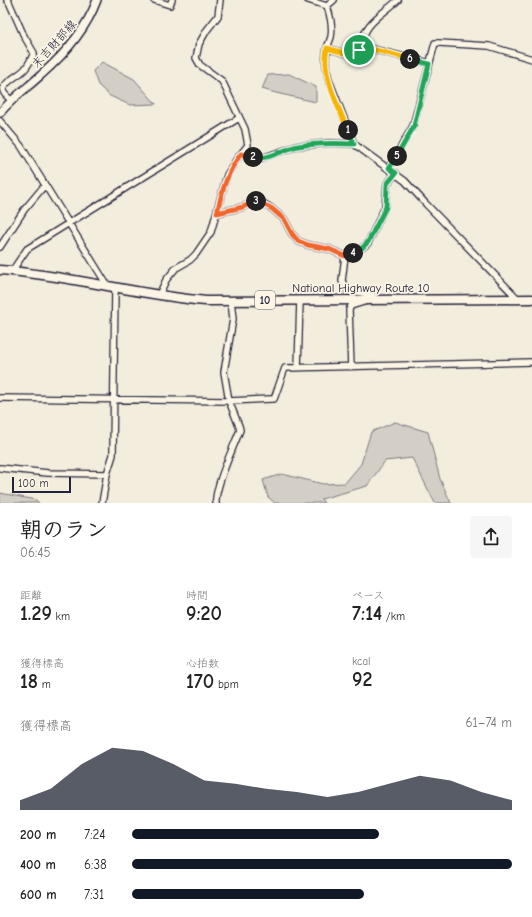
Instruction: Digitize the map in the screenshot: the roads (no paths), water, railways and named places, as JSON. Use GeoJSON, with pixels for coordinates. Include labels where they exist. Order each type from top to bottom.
{"type":"FeatureCollection","features":[{"type":"Feature","properties":{"kind":"highway","name":"National Highway Route 10"},"geometry":{"type":"LineString","coordinates":[[0,270],[43,274],[192,300],[532,299]]}},
{"type":"Feature","properties":{"kind":"main road","name":"末吉財部線"},"geometry":{"type":"LineString","coordinates":[[0,112],[11,100],[46,71],[68,48],[90,19],[97,0]]}},
{"type":"Feature","properties":{"kind":"street"},"geometry":{"type":"LineString","coordinates":[[7,0],[34,53],[30,62],[23,71],[5,85],[3,89],[11,100]]}},
{"type":"Feature","properties":{"kind":"street"},"geometry":{"type":"LineString","coordinates":[[154,0],[170,5],[172,0]]}},
{"type":"Feature","properties":{"kind":"street"},"geometry":{"type":"LineString","coordinates":[[159,295],[166,280],[176,268],[190,260],[196,254],[211,232],[227,175],[247,147],[248,143],[245,130],[222,81],[200,65],[196,58],[199,44],[207,30],[218,16],[220,0]]}},
{"type":"Feature","properties":{"kind":"street"},"geometry":{"type":"LineString","coordinates":[[308,0],[327,6],[330,13],[332,27],[325,62],[328,80],[354,144]]}},
{"type":"Feature","properties":{"kind":"street"},"geometry":{"type":"LineString","coordinates":[[327,6],[334,0]]}},
{"type":"Feature","properties":{"kind":"street"},"geometry":{"type":"LineString","coordinates":[[364,47],[363,40],[369,26],[398,0]]}},
{"type":"Feature","properties":{"kind":"street"},"geometry":{"type":"LineString","coordinates":[[389,168],[414,126],[435,43],[439,42],[489,46],[512,54],[531,57]]}},
{"type":"Feature","properties":{"kind":"street"},"geometry":{"type":"LineString","coordinates":[[327,48],[344,53],[364,47],[429,64]]}},
{"type":"Feature","properties":{"kind":"street"},"geometry":{"type":"LineString","coordinates":[[12,271],[27,249],[239,118]]}},
{"type":"Feature","properties":{"kind":"street"},"geometry":{"type":"LineString","coordinates":[[0,121],[21,146],[68,223],[111,286],[114,399],[112,455],[102,503]]}},
{"type":"Feature","properties":{"kind":"street"},"geometry":{"type":"LineString","coordinates":[[241,154],[262,158],[297,146],[330,143],[354,144],[405,181],[518,299]]}},
{"type":"Feature","properties":{"kind":"street"},"geometry":{"type":"LineString","coordinates":[[217,213],[243,207],[258,200],[271,208],[284,219],[292,234],[298,241],[308,245],[329,249],[345,256],[362,248],[368,242],[386,207],[387,184],[396,173]]}},
{"type":"Feature","properties":{"kind":"street"},"geometry":{"type":"LineString","coordinates":[[0,248],[24,210],[45,185]]}},
{"type":"Feature","properties":{"kind":"street"},"geometry":{"type":"LineString","coordinates":[[345,256],[342,281],[348,291],[370,294],[374,296],[372,300],[366,303],[351,306],[349,310],[351,367]]}},
{"type":"Feature","properties":{"kind":"street"},"geometry":{"type":"LineString","coordinates":[[298,368],[300,300]]}},
{"type":"Feature","properties":{"kind":"street"},"geometry":{"type":"LineString","coordinates":[[216,503],[216,496],[220,482],[240,430],[230,400],[224,372],[233,319],[232,301]]}},
{"type":"Feature","properties":{"kind":"street"},"geometry":{"type":"LineString","coordinates":[[0,398],[230,400],[274,398],[285,368],[532,362]]}},
{"type":"Feature","properties":{"kind":"street"},"geometry":{"type":"LineString","coordinates":[[0,468],[48,473],[107,474]]}}]}
